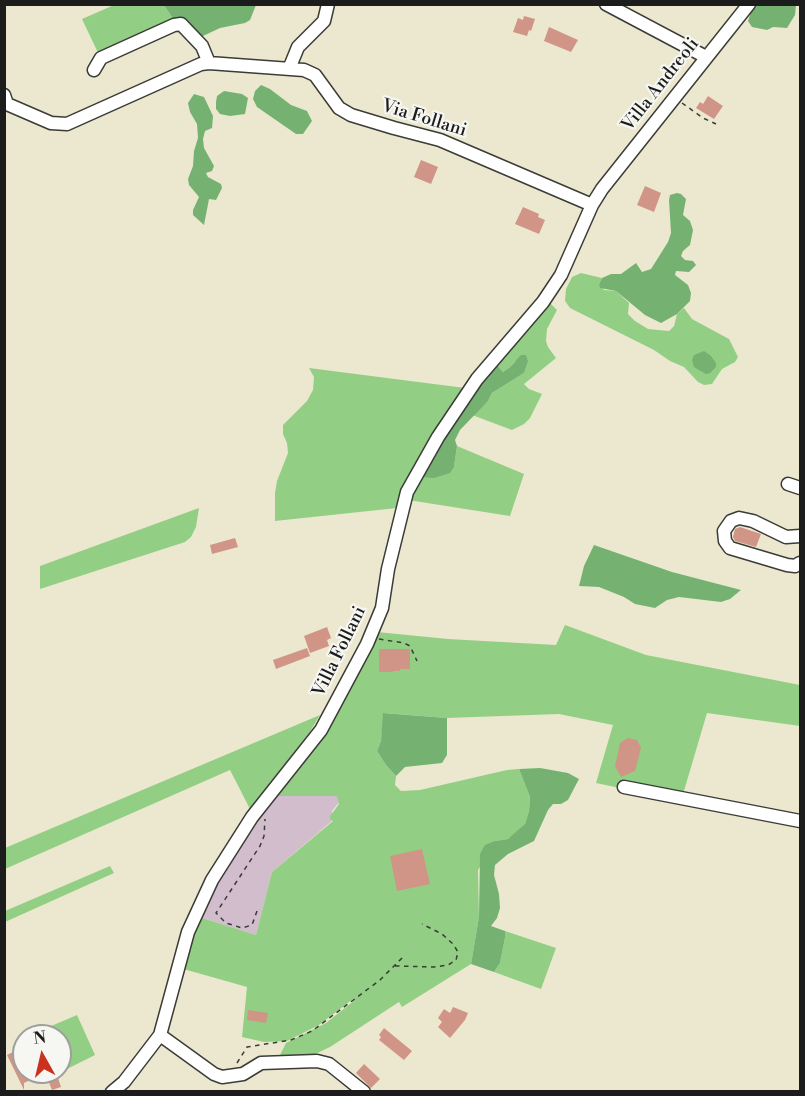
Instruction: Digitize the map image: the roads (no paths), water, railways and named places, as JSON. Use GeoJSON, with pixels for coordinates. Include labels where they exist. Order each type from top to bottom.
{"type":"FeatureCollection","features":[{"type":"Feature","properties":{"kind":"street"},"geometry":{"type":"LineString","coordinates":[[290,69],[298,47],[324,21],[328,4]]}},
{"type":"Feature","properties":{"kind":"street"},"geometry":{"type":"LineString","coordinates":[[606,4],[706,57]]}},
{"type":"Feature","properties":{"kind":"street","name":"Villa Andreoli"},"geometry":{"type":"LineString","coordinates":[[602,189],[746,5]]}},
{"type":"Feature","properties":{"kind":"street"},"geometry":{"type":"LineString","coordinates":[[94,70],[101,58],[174,25],[181,24],[202,46],[209,63]]}},
{"type":"Feature","properties":{"kind":"street","name":"Via Follani"},"geometry":{"type":"LineString","coordinates":[[4,95],[7,104],[51,123],[67,124],[201,64],[304,70],[315,75],[339,108],[351,115],[440,140],[592,205]]}},
{"type":"Feature","properties":{"kind":"street","name":"Villa Follani"},"geometry":{"type":"LineString","coordinates":[[112,1092],[124,1082],[160,1035],[188,932],[212,880],[260,808],[321,730],[370,639],[382,608],[388,569],[407,492],[438,437],[477,379],[543,302],[561,275],[592,205],[602,189]]}},
{"type":"Feature","properties":{"kind":"street"},"geometry":{"type":"LineString","coordinates":[[801,536],[786,537],[753,520],[738,518],[731,521],[724,531],[725,542],[730,548],[787,565],[801,564]]}},
{"type":"Feature","properties":{"kind":"street"},"geometry":{"type":"LineString","coordinates":[[624,787],[801,822]]}},
{"type":"Feature","properties":{"kind":"street"},"geometry":{"type":"LineString","coordinates":[[160,1035],[214,1074],[222,1077],[243,1074],[261,1063],[317,1061],[329,1064],[364,1092]]}}]}
